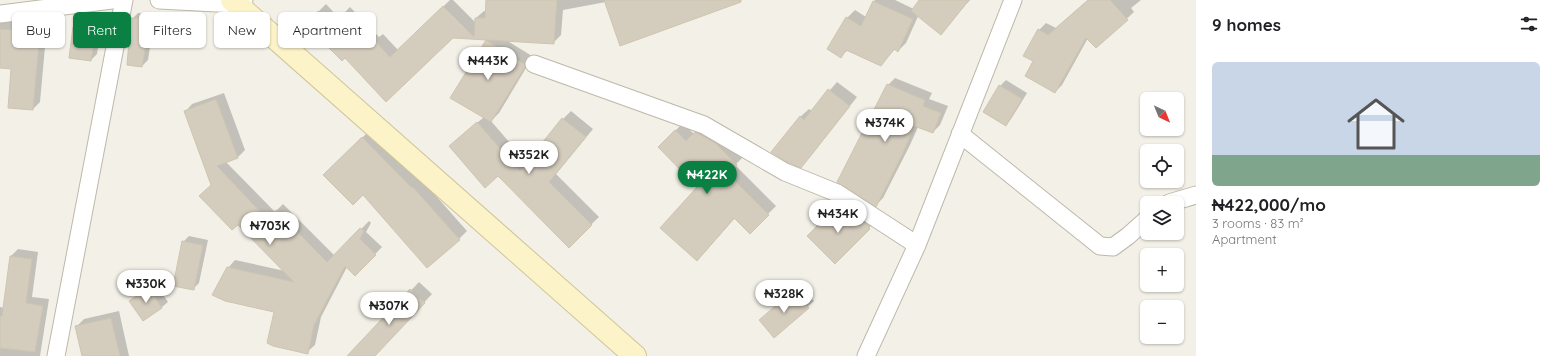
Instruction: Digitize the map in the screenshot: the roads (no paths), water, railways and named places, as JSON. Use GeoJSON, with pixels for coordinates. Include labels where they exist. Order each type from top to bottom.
{"type":"FeatureCollection","features":[{"type":"Feature","properties":{"kind":"main road"},"geometry":{"type":"LineString","coordinates":[[238,1],[635,356]]}},
{"type":"Feature","properties":{"kind":"street"},"geometry":{"type":"LineString","coordinates":[[0,14],[112,0]]}},
{"type":"Feature","properties":{"kind":"street"},"geometry":{"type":"LineString","coordinates":[[56,356],[124,0]]}},
{"type":"Feature","properties":{"kind":"street"},"geometry":{"type":"LineString","coordinates":[[159,0],[238,1]]}},
{"type":"Feature","properties":{"kind":"street"},"geometry":{"type":"LineString","coordinates":[[866,356],[917,245],[1013,0]]}},
{"type":"Feature","properties":{"kind":"street"},"geometry":{"type":"LineString","coordinates":[[534,64],[704,125],[785,172],[837,192],[917,245]]}},
{"type":"Feature","properties":{"kind":"street"},"geometry":{"type":"LineString","coordinates":[[960,134],[1100,246],[1113,247],[1140,225]]}},
{"type":"Feature","properties":{"kind":"street"},"geometry":{"type":"LineString","coordinates":[[1184,199],[1196,196]]}}]}
